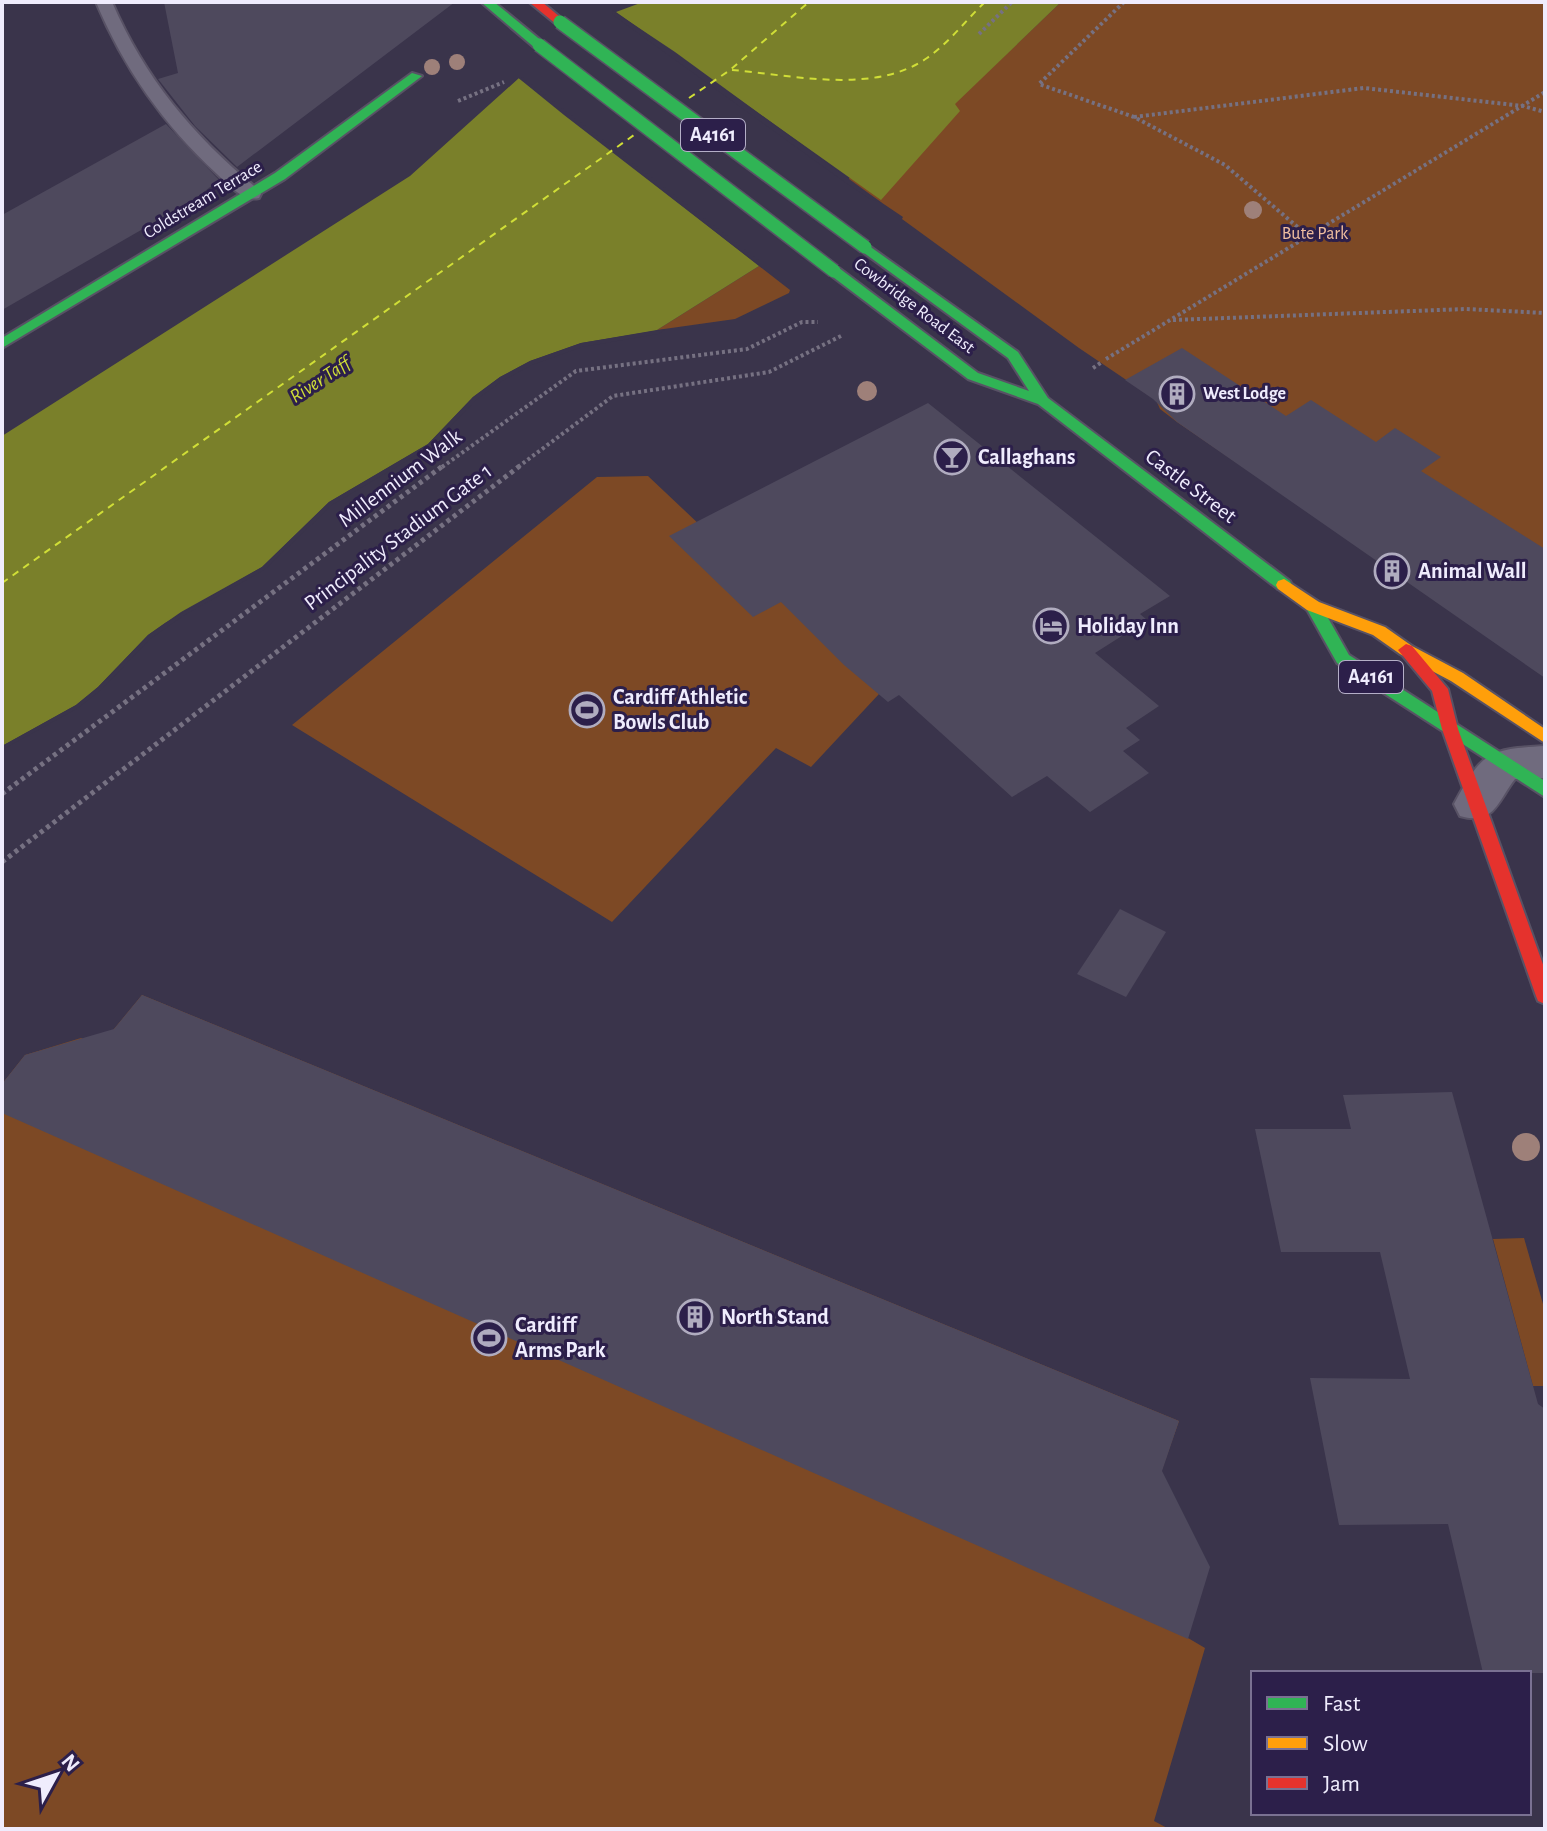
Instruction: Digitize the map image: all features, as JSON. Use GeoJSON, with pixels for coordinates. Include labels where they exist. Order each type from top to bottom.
{"type":"FeatureCollection","features":[{"type":"Feature","properties":{"kind":"main road","name":"Cowbridge Road East"},"geometry":{"type":"LineString","coordinates":[[487,2],[973,376],[1043,401]]}},
{"type":"Feature","properties":{"kind":"main road","name":"Cowbridge Road East"},"geometry":{"type":"LineString","coordinates":[[535,2],[1013,355],[1043,401]]}},
{"type":"Feature","properties":{"kind":"main road","name":"Coldstream Terrace"},"geometry":{"type":"LineString","coordinates":[[2,344],[252,194],[416,76]]}},
{"type":"Feature","properties":{"kind":"main road","name":"Castle Street"},"geometry":{"type":"LineString","coordinates":[[1043,401],[1193,518],[1313,606],[1379,631],[1406,650],[1457,677],[1545,737]]}},
{"type":"Feature","properties":{"kind":"main road","name":"Castle Street"},"geometry":{"type":"LineString","coordinates":[[1313,606],[1343,659],[1545,790]]}},
{"type":"Feature","properties":{"kind":"main road"},"geometry":{"type":"LineString","coordinates":[[1406,650],[1440,689],[1475,804],[1545,996]]}},
{"type":"Feature","properties":{"kind":"street"},"geometry":{"type":"LineString","coordinates":[[1475,804],[1504,764],[1545,762]]}},
{"type":"Feature","properties":{"kind":"lane"},"geometry":{"type":"LineString","coordinates":[[104,2],[122,47],[168,116],[195,146],[252,194]]}},
{"type":"Feature","properties":{"kind":"path"},"geometry":{"type":"LineString","coordinates":[[979,34],[1012,2]]}},
{"type":"Feature","properties":{"kind":"path"},"geometry":{"type":"LineString","coordinates":[[1124,2],[1039,84],[1134,117],[1225,165],[1308,236]]}},
{"type":"Feature","properties":{"kind":"path"},"geometry":{"type":"LineString","coordinates":[[1134,117],[1364,88],[1523,106],[1545,112]]}},
{"type":"Feature","properties":{"kind":"path"},"geometry":{"type":"LineString","coordinates":[[1093,368],[1545,92]]}},
{"type":"Feature","properties":{"kind":"path"},"geometry":{"type":"LineString","coordinates":[[1172,320],[1253,320],[1453,309],[1518,309],[1545,313]]}},
{"type":"Feature","properties":{"kind":"path","name":"Millennium Walk"},"geometry":{"type":"LineString","coordinates":[[2,794],[510,415],[576,371],[747,349],[802,322],[829,323]]}},
{"type":"Feature","properties":{"kind":"path","name":"Principality Stadium Gate 1"},"geometry":{"type":"LineString","coordinates":[[2,862],[412,546],[613,396],[769,372],[845,334]]}},
{"type":"Feature","properties":{"kind":"green space","name":"Bute Park"},"geometry":{"type":"Polygon","coordinates":[[[1061,2],[1545,2],[1545,673],[1177,422],[1160,409],[1156,400],[1079,348],[903,217],[848,180],[883,130],[954,104],[1061,2]]]}},
{"type":"Feature","properties":{"kind":"green space"},"geometry":{"type":"Polygon","coordinates":[[[759,266],[790,290],[789,293],[735,319],[657,330],[759,266]]]}},
{"type":"Feature","properties":{"kind":"green space","name":"Cardiff Athletic Bowls Club"},"geometry":{"type":"Polygon","coordinates":[[[648,476],[879,694],[811,767],[776,748],[612,922],[292,725],[597,477],[648,476]]]}},
{"type":"Feature","properties":{"kind":"green space","name":"Cardiff Arms Park"},"geometry":{"type":"Polygon","coordinates":[[[142,995],[1179,1421],[1154,1492],[1188,1638],[1205,1648],[1154,1821],[1169,1829],[2,1829],[2,1084],[25,1055],[81,1038],[100,1046],[142,995]]]}},
{"type":"Feature","properties":{"kind":"green space"},"geometry":{"type":"Polygon","coordinates":[[[1524,1238],[1545,1311],[1545,1386],[1533,1386],[1493,1239],[1524,1238]]]}},
{"type":"Feature","properties":{"kind":"water"},"geometry":{"type":"Polygon","coordinates":[[[643,2],[1061,2],[955,104],[960,111],[881,200],[616,12],[643,2]]]}},
{"type":"Feature","properties":{"kind":"water","name":"River Taff"},"geometry":{"type":"Polygon","coordinates":[[[519,78],[759,266],[657,330],[581,343],[530,361],[500,377],[473,397],[428,444],[329,502],[262,567],[181,612],[148,635],[98,687],[76,705],[2,746],[2,436],[410,176],[519,78]]]}},
{"type":"Feature","properties":{"kind":"pier"},"geometry":{"type":"Polygon","coordinates":[[[612,10],[675,52],[882,203],[846,183],[613,15],[612,10]]]}},
{"type":"Feature","properties":{"kind":"pier"},"geometry":{"type":"Polygon","coordinates":[[[518,74],[762,263],[762,268],[564,115],[516,76],[518,74]]]}},
{"type":"Feature","properties":{"kind":"pier"},"geometry":{"type":"Polygon","coordinates":[[[666,329],[658,334],[582,347],[532,365],[502,381],[476,400],[430,447],[332,505],[264,570],[183,616],[150,639],[101,690],[78,708],[2,750],[2,746],[76,705],[98,687],[148,635],[165,623],[262,567],[329,502],[428,444],[473,397],[500,377],[530,361],[581,343],[666,329]]]}},
{"type":"Feature","properties":{"kind":"building"},"geometry":{"type":"Polygon","coordinates":[[[164,2],[455,2],[237,167],[195,126],[158,79],[178,73],[164,2]]]}},
{"type":"Feature","properties":{"kind":"building"},"geometry":{"type":"Polygon","coordinates":[[[166,124],[219,180],[195,199],[2,310],[2,215],[166,124]]]}},
{"type":"Feature","properties":{"kind":"building"},"geometry":{"type":"Polygon","coordinates":[[[1182,348],[1286,416],[1311,400],[1376,442],[1395,428],[1441,457],[1421,471],[1545,549],[1545,678],[1177,422],[1153,399],[1125,380],[1182,348]]]}},
{"type":"Feature","properties":{"kind":"building"},"geometry":{"type":"Polygon","coordinates":[[[928,403],[1170,596],[1140,614],[1147,620],[1095,653],[1159,706],[1126,728],[1140,740],[1123,751],[1149,773],[1090,812],[1047,776],[1012,797],[899,695],[888,702],[844,665],[781,602],[753,617],[669,536],[928,403]]]}},
{"type":"Feature","properties":{"kind":"building"},"geometry":{"type":"Polygon","coordinates":[[[1120,909],[1166,932],[1126,997],[1077,974],[1120,909]]]}},
{"type":"Feature","properties":{"kind":"building","name":"North Stand"},"geometry":{"type":"Polygon","coordinates":[[[142,995],[1179,1421],[1162,1471],[1210,1567],[1188,1639],[2,1113],[2,1084],[25,1055],[114,1029],[142,995]]]}},
{"type":"Feature","properties":{"kind":"building"},"geometry":{"type":"Polygon","coordinates":[[[1452,1092],[1538,1404],[1545,1409],[1545,1673],[1483,1671],[1448,1524],[1339,1525],[1310,1378],[1410,1379],[1380,1252],[1281,1252],[1255,1129],[1351,1129],[1343,1095],[1452,1092]]]}},
{"type":"Feature","properties":{"kind":"ferry route"},"geometry":{"type":"LineString","coordinates":[[689,98],[730,70],[809,2]]}},
{"type":"Feature","properties":{"kind":"ferry route"},"geometry":{"type":"LineString","coordinates":[[732,70],[832,80],[883,76],[927,58],[985,2]]}},
{"type":"Feature","properties":{"kind":"ferry route"},"geometry":{"type":"LineString","coordinates":[[2,583],[634,135]]}},
{"type":"Feature","properties":{"kind":"traffic: fast"},"geometry":{"type":"LineString","coordinates":[[487,2],[539,45]]}},
{"type":"Feature","properties":{"kind":"traffic: fast"},"geometry":{"type":"LineString","coordinates":[[560,22],[865,247]]}},
{"type":"Feature","properties":{"kind":"traffic: fast"},"geometry":{"type":"LineString","coordinates":[[539,45],[834,271]]}},
{"type":"Feature","properties":{"kind":"traffic: fast"},"geometry":{"type":"LineString","coordinates":[[2,344],[280,176],[416,76]]}},
{"type":"Feature","properties":{"kind":"traffic: fast"},"geometry":{"type":"LineString","coordinates":[[865,247],[1013,355],[1043,401],[1284,585]]}},
{"type":"Feature","properties":{"kind":"traffic: fast"},"geometry":{"type":"LineString","coordinates":[[834,271],[973,376],[1043,401]]}},
{"type":"Feature","properties":{"kind":"traffic: fast"},"geometry":{"type":"LineString","coordinates":[[1313,606],[1343,659],[1545,790]]}},
{"type":"Feature","properties":{"kind":"traffic: slow"},"geometry":{"type":"LineString","coordinates":[[1284,585],[1313,606],[1379,631],[1406,650],[1457,677],[1545,737]]}},
{"type":"Feature","properties":{"kind":"traffic: jam"},"geometry":{"type":"LineString","coordinates":[[535,2],[560,22]]}},
{"type":"Feature","properties":{"kind":"traffic: jam"},"geometry":{"type":"LineString","coordinates":[[1406,650],[1440,689],[1450,729],[1545,996]]}},
{"type":"Feature","properties":{"kind":"place","name":"West Lodge"},"geometry":{"type":"Point","coordinates":[1177,394]}},
{"type":"Feature","properties":{"kind":"place","name":"Callaghans"},"geometry":{"type":"Point","coordinates":[952,457]}},
{"type":"Feature","properties":{"kind":"place","name":"Animal Wall"},"geometry":{"type":"Point","coordinates":[1392,571]}},
{"type":"Feature","properties":{"kind":"place","name":"Holiday Inn"},"geometry":{"type":"Point","coordinates":[1051,626]}},
{"type":"Feature","properties":{"kind":"place","name":"Cardiff Athletic Bowls Club"},"geometry":{"type":"Point","coordinates":[587,710]}},
{"type":"Feature","properties":{"kind":"place","name":"North Stand"},"geometry":{"type":"Point","coordinates":[695,1317]}},
{"type":"Feature","properties":{"kind":"place","name":"Cardiff Arms Park"},"geometry":{"type":"Point","coordinates":[489,1338]}}]}
